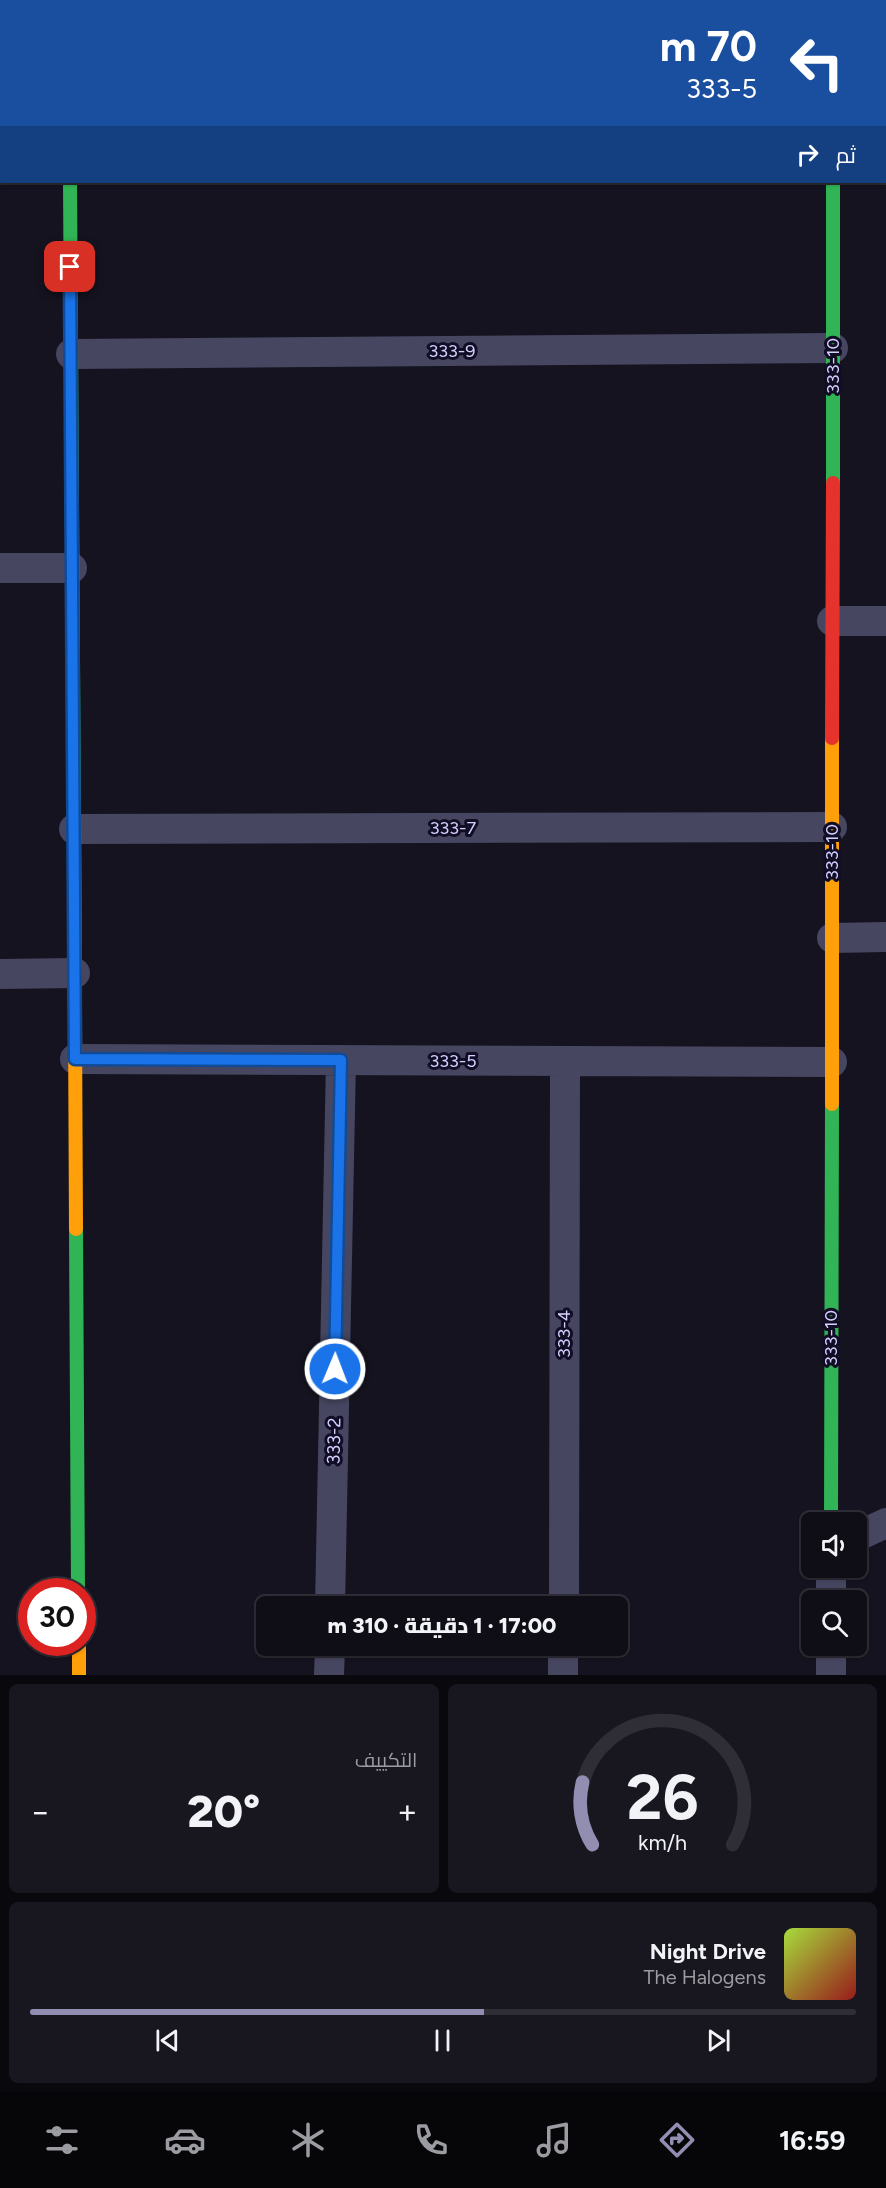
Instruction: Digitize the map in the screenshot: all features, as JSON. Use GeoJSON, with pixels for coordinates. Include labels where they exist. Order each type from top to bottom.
{"type":"FeatureCollection","features":[{"type":"Feature","properties":{"kind":"street"},"geometry":{"type":"LineString","coordinates":[[70,183],[78,1578]]}},
{"type":"Feature","properties":{"kind":"street","name":"333-10"},"geometry":{"type":"LineString","coordinates":[[831,1512],[833,183]]}},
{"type":"Feature","properties":{"kind":"street","name":"333-9"},"geometry":{"type":"LineString","coordinates":[[71,354],[833,348]]}},
{"type":"Feature","properties":{"kind":"street"},"geometry":{"type":"LineString","coordinates":[[0,568],[72,568]]}},
{"type":"Feature","properties":{"kind":"street"},"geometry":{"type":"LineString","coordinates":[[832,621],[886,621]]}},
{"type":"Feature","properties":{"kind":"street","name":"333-7"},"geometry":{"type":"LineString","coordinates":[[74,829],[832,826]]}},
{"type":"Feature","properties":{"kind":"street"},"geometry":{"type":"LineString","coordinates":[[832,938],[886,937]]}},
{"type":"Feature","properties":{"kind":"street"},"geometry":{"type":"LineString","coordinates":[[0,974],[75,973]]}},
{"type":"Feature","properties":{"kind":"street","name":"333-5"},"geometry":{"type":"LineString","coordinates":[[75,1059],[832,1062]]}},
{"type":"Feature","properties":{"kind":"street","name":"333-2"},"geometry":{"type":"LineString","coordinates":[[330,1596],[341,1060]]}},
{"type":"Feature","properties":{"kind":"street","name":"333-4"},"geometry":{"type":"LineString","coordinates":[[564,1596],[565,1061]]}},
{"type":"Feature","properties":{"kind":"street"},"geometry":{"type":"LineString","coordinates":[[867,1532],[886,1523]]}},
{"type":"Feature","properties":{"kind":"street"},"geometry":{"type":"LineString","coordinates":[[78,1656],[79,1675]]}},
{"type":"Feature","properties":{"kind":"street"},"geometry":{"type":"LineString","coordinates":[[329,1675],[330,1656]]}},
{"type":"Feature","properties":{"kind":"street"},"geometry":{"type":"LineString","coordinates":[[563,1656],[563,1675]]}},
{"type":"Feature","properties":{"kind":"street"},"geometry":{"type":"LineString","coordinates":[[831,1656],[831,1675]]}},
{"type":"Feature","properties":{"kind":"traffic: fast"},"geometry":{"type":"LineString","coordinates":[[70,183],[74,814]]}},
{"type":"Feature","properties":{"kind":"traffic: fast"},"geometry":{"type":"LineString","coordinates":[[833,183],[833,483]]}},
{"type":"Feature","properties":{"kind":"traffic: fast"},"geometry":{"type":"LineString","coordinates":[[831,1512],[832,1104]]}},
{"type":"Feature","properties":{"kind":"traffic: fast"},"geometry":{"type":"LineString","coordinates":[[76,1229],[78,1578]]}},
{"type":"Feature","properties":{"kind":"traffic: slow"},"geometry":{"type":"LineString","coordinates":[[832,738],[832,1104]]}},
{"type":"Feature","properties":{"kind":"traffic: slow"},"geometry":{"type":"LineString","coordinates":[[74,814],[76,1229]]}},
{"type":"Feature","properties":{"kind":"traffic: slow"},"geometry":{"type":"LineString","coordinates":[[79,1656],[79,1675]]}},
{"type":"Feature","properties":{"kind":"traffic: jam"},"geometry":{"type":"LineString","coordinates":[[832,738],[833,483]]}},
{"type":"Feature","properties":{"kind":"route"},"geometry":{"type":"LineString","coordinates":[[70,267],[75,1059],[341,1060],[335,1369]]}}]}
